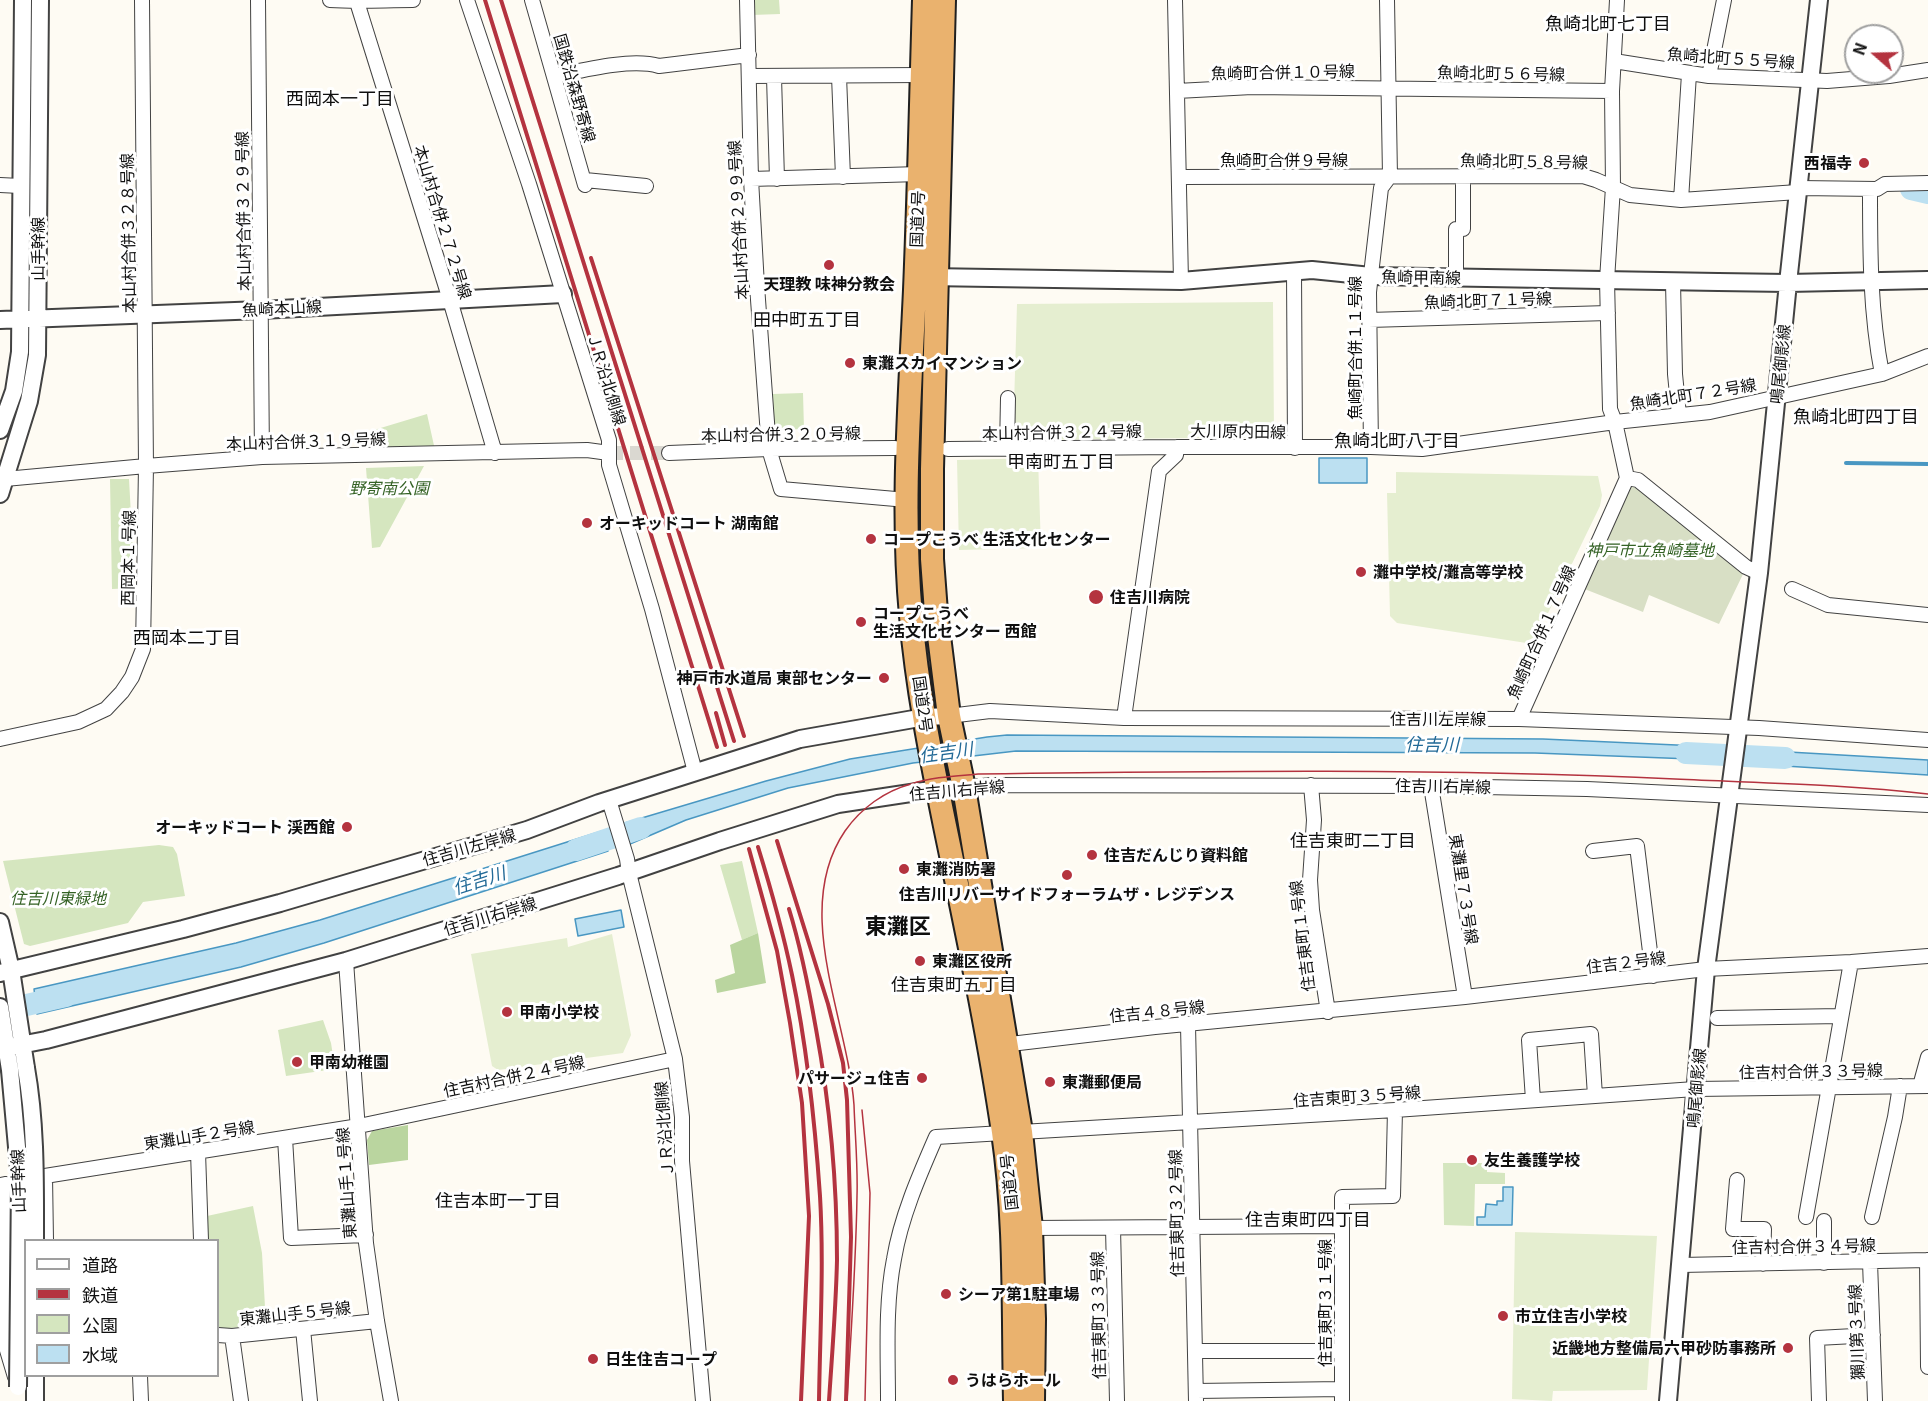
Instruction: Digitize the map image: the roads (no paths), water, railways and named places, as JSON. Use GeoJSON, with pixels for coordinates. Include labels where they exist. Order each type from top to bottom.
{"type":"FeatureCollection","features":[{"type":"Feature","properties":{"kind":"highway","name":"国道2号"},"geometry":{"type":"LineString","coordinates":[[924,0],[919,174],[926,277],[932,469],[932,560],[936,612],[950,723],[962,779],[998,1046],[1031,1228],[1034,1319],[1033,1401]]}},
{"type":"Feature","properties":{"kind":"highway","name":"国道2号"},"geometry":{"type":"LineString","coordinates":[[944,0],[926,277],[908,432],[907,556],[911,619],[936,782],[998,1046]]}},
{"type":"Feature","properties":{"kind":"highway","name":"国道2号"},"geometry":{"type":"LineString","coordinates":[[1012,1133],[1015,1401]]}},
{"type":"Feature","properties":{"kind":"street","name":"山手幹線"},"geometry":{"type":"LineString","coordinates":[[0,430],[14,391],[20,351],[22,0]]}},
{"type":"Feature","properties":{"kind":"street","name":"山手幹線"},"geometry":{"type":"LineString","coordinates":[[3,486],[29,401],[37,355],[40,0]]}},
{"type":"Feature","properties":{"kind":"street","name":"本山村合併３２８号線"},"geometry":{"type":"LineString","coordinates":[[142,0],[146,466]]}},
{"type":"Feature","properties":{"kind":"street","name":"本山村合併３２９号線"},"geometry":{"type":"LineString","coordinates":[[258,0],[262,457]]}},
{"type":"Feature","properties":{"kind":"street"},"geometry":{"type":"LineString","coordinates":[[330,0],[413,0]]}},
{"type":"Feature","properties":{"kind":"street","name":"ＪＲ沿北側線"},"geometry":{"type":"LineString","coordinates":[[467,0],[609,440],[609,465],[652,609],[695,772]]}},
{"type":"Feature","properties":{"kind":"street","name":"国鉄沿森野寄線"},"geometry":{"type":"LineString","coordinates":[[532,0],[585,182],[646,186]]}},
{"type":"Feature","properties":{"kind":"street","name":"本山村合併２９９号線"},"geometry":{"type":"LineString","coordinates":[[747,0],[751,179],[769,449],[781,489],[907,500]]}},
{"type":"Feature","properties":{"kind":"street"},"geometry":{"type":"LineString","coordinates":[[1176,0],[1181,280]]}},
{"type":"Feature","properties":{"kind":"street","name":"魚崎町合併１１号線"},"geometry":{"type":"LineString","coordinates":[[1371,447],[1369,292],[1381,188],[1390,176],[1387,0]]}},
{"type":"Feature","properties":{"kind":"street"},"geometry":{"type":"LineString","coordinates":[[1617,0],[1612,91],[1613,187],[1607,280],[1610,410],[1615,422],[1627,478],[1638,480],[1746,567],[1759,573]]}},
{"type":"Feature","properties":{"kind":"street"},"geometry":{"type":"LineString","coordinates":[[1709,76],[1724,0]]}},
{"type":"Feature","properties":{"kind":"street","name":"鳴尾御影線"},"geometry":{"type":"LineString","coordinates":[[1668,1401],[1706,969],[1740,729],[1759,573],[1819,0]]}},
{"type":"Feature","properties":{"kind":"street","name":"本山村合併２７２号線"},"geometry":{"type":"LineString","coordinates":[[364,1],[495,453]]}},
{"type":"Feature","properties":{"kind":"street"},"geometry":{"type":"LineString","coordinates":[[555,76],[602,67],[649,63],[659,66],[749,54]]}},
{"type":"Feature","properties":{"kind":"street","name":"魚崎北町５５号線"},"geometry":{"type":"LineString","coordinates":[[1614,61],[1709,76],[1827,81],[1928,70]]}},
{"type":"Feature","properties":{"kind":"street"},"geometry":{"type":"LineString","coordinates":[[1681,200],[1689,74]]}},
{"type":"Feature","properties":{"kind":"street"},"geometry":{"type":"LineString","coordinates":[[749,76],[922,75]]}},
{"type":"Feature","properties":{"kind":"street"},"geometry":{"type":"LineString","coordinates":[[839,76],[843,177]]}},
{"type":"Feature","properties":{"kind":"street"},"geometry":{"type":"LineString","coordinates":[[774,77],[777,179]]}},
{"type":"Feature","properties":{"kind":"street","name":"魚崎町合併１０号線"},"geometry":{"type":"LineString","coordinates":[[1176,91],[1252,87],[1389,88]]}},
{"type":"Feature","properties":{"kind":"street","name":"魚崎北町５６号線"},"geometry":{"type":"LineString","coordinates":[[1389,88],[1612,91]]}},
{"type":"Feature","properties":{"kind":"street"},"geometry":{"type":"LineString","coordinates":[[751,179],[919,174]]}},
{"type":"Feature","properties":{"kind":"street","name":"魚崎北町５８号線"},"geometry":{"type":"LineString","coordinates":[[1390,176],[1583,176],[1630,195],[1681,200],[1798,190],[1877,189],[1885,184],[1928,183]]}},
{"type":"Feature","properties":{"kind":"street","name":"魚崎町合併９号線"},"geometry":{"type":"LineString","coordinates":[[1179,177],[1390,176]]}},
{"type":"Feature","properties":{"kind":"street"},"geometry":{"type":"LineString","coordinates":[[1456,278],[1456,229],[1463,229],[1463,176]]}},
{"type":"Feature","properties":{"kind":"street"},"geometry":{"type":"LineString","coordinates":[[0,185],[20,186]]}},
{"type":"Feature","properties":{"kind":"street"},"geometry":{"type":"LineString","coordinates":[[1870,189],[1870,282],[1875,340],[1882,374]]}},
{"type":"Feature","properties":{"kind":"street","name":"魚崎甲南線"},"geometry":{"type":"LineString","coordinates":[[926,277],[1181,280],[1312,270],[1371,276],[1788,284],[1928,280]]}},
{"type":"Feature","properties":{"kind":"street","name":"大川原内田線"},"geometry":{"type":"LineString","coordinates":[[1124,718],[1159,471],[1176,455],[1177,447],[1294,448],[1294,271]]}},
{"type":"Feature","properties":{"kind":"street"},"geometry":{"type":"LineString","coordinates":[[1672,282],[1675,374],[1679,415]]}},
{"type":"Feature","properties":{"kind":"street","name":"魚崎本山線"},"geometry":{"type":"LineString","coordinates":[[0,320],[261,310],[563,294]]}},
{"type":"Feature","properties":{"kind":"street","name":"魚崎北町７１号線"},"geometry":{"type":"LineString","coordinates":[[1369,320],[1608,313]]}},
{"type":"Feature","properties":{"kind":"street","name":"魚崎北町７２号線"},"geometry":{"type":"LineString","coordinates":[[1294,448],[1422,449],[1615,422],[1710,412],[1882,374],[1928,356]]}},
{"type":"Feature","properties":{"kind":"street"},"geometry":{"type":"LineString","coordinates":[[1007,449],[1008,398]]}},
{"type":"Feature","properties":{"kind":"street","name":"本山村合併３２４号線"},"geometry":{"type":"LineString","coordinates":[[948,449],[1177,447]]}},
{"type":"Feature","properties":{"kind":"street","name":"本山村合併３２０号線"},"geometry":{"type":"LineString","coordinates":[[669,453],[894,448]]}},
{"type":"Feature","properties":{"kind":"street","name":"本山村合併３１９号線"},"geometry":{"type":"LineString","coordinates":[[3,486],[146,466],[262,457],[587,450],[609,453]]}},
{"type":"Feature","properties":{"kind":"street","name":"西岡本１号線"},"geometry":{"type":"LineString","coordinates":[[0,739],[78,722],[106,709],[132,677],[143,649],[146,466]]}},
{"type":"Feature","properties":{"kind":"street","name":"魚崎町合併１７号線"},"geometry":{"type":"LineString","coordinates":[[1520,719],[1627,478]]}},
{"type":"Feature","properties":{"kind":"street"},"geometry":{"type":"LineString","coordinates":[[1792,589],[1828,605],[1928,615]]}},
{"type":"Feature","properties":{"kind":"street","name":"住吉川左岸線"},"geometry":{"type":"LineString","coordinates":[[6,971],[183,929],[280,903],[612,807],[695,772],[800,739],[950,723],[990,711],[1124,718],[1520,719],[1759,728],[1928,740]]}},
{"type":"Feature","properties":{"kind":"street","name":"住吉川右岸線"},"geometry":{"type":"LineString","coordinates":[[11,1041],[346,961],[628,866],[720,841],[838,804],[936,782],[962,779],[991,785],[1431,786],[1730,795],[1928,805]]}},
{"type":"Feature","properties":{"kind":"street","name":"住吉東町１号線"},"geometry":{"type":"LineString","coordinates":[[1311,785],[1314,820],[1310,880],[1312,910],[1328,1011]]}},
{"type":"Feature","properties":{"kind":"street","name":"東灘里７３号線"},"geometry":{"type":"LineString","coordinates":[[1431,786],[1465,997]]}},
{"type":"Feature","properties":{"kind":"street","name":"ＪＲ沿北側線"},"geometry":{"type":"LineString","coordinates":[[612,807],[675,1059],[682,1117],[682,1161],[703,1401]]}},
{"type":"Feature","properties":{"kind":"street"},"geometry":{"type":"LineString","coordinates":[[1593,851],[1637,846],[1653,976]]}},
{"type":"Feature","properties":{"kind":"street"},"geometry":{"type":"LineString","coordinates":[[0,922],[11,1041]]}},
{"type":"Feature","properties":{"kind":"street","name":"住吉２号線"},"geometry":{"type":"LineString","coordinates":[[1328,1011],[1706,969],[1928,956]]}},
{"type":"Feature","properties":{"kind":"street","name":"東灘山手１号線"},"geometry":{"type":"LineString","coordinates":[[346,961],[366,1235],[377,1321],[391,1401]]}},
{"type":"Feature","properties":{"kind":"street"},"geometry":{"type":"LineString","coordinates":[[1806,1217],[1851,962]]}},
{"type":"Feature","properties":{"kind":"street"},"geometry":{"type":"LineString","coordinates":[[0,1007],[11,1041]]}},
{"type":"Feature","properties":{"kind":"street","name":"住吉４８号線"},"geometry":{"type":"LineString","coordinates":[[998,1046],[1328,1011]]}},
{"type":"Feature","properties":{"kind":"street"},"geometry":{"type":"LineString","coordinates":[[1717,1018],[1841,1016]]}},
{"type":"Feature","properties":{"kind":"street","name":"住吉東町３２号線"},"geometry":{"type":"LineString","coordinates":[[1188,1025],[1196,1396]]}},
{"type":"Feature","properties":{"kind":"street"},"geometry":{"type":"LineString","coordinates":[[1533,1100],[1529,1040],[1591,1034],[1595,1096]]}},
{"type":"Feature","properties":{"kind":"street","name":"山手幹線"},"geometry":{"type":"LineString","coordinates":[[11,1041],[18,1069],[31,1096],[35,1239]]}},
{"type":"Feature","properties":{"kind":"street"},"geometry":{"type":"LineString","coordinates":[[1924,1086],[1928,1057]]}},
{"type":"Feature","properties":{"kind":"street","name":"住吉村合併２４号線"},"geometry":{"type":"LineString","coordinates":[[359,1126],[675,1059]]}},
{"type":"Feature","properties":{"kind":"street","name":"山手幹線"},"geometry":{"type":"LineString","coordinates":[[18,1069],[20,1180],[18,1394]]}},
{"type":"Feature","properties":{"kind":"street"},"geometry":{"type":"LineString","coordinates":[[1872,1217],[1900,1086]]}},
{"type":"Feature","properties":{"kind":"street","name":"住吉村合併３３号線"},"geometry":{"type":"LineString","coordinates":[[1695,1089],[1924,1086]]}},
{"type":"Feature","properties":{"kind":"street","name":"住吉東町３５号線"},"geometry":{"type":"LineString","coordinates":[[888,1401],[888,1308],[894,1258],[922,1167],[936,1137],[1191,1123],[1695,1089]]}},
{"type":"Feature","properties":{"kind":"street","name":"住吉東町３１号線"},"geometry":{"type":"LineString","coordinates":[[1342,1395],[1342,1197],[1393,1196],[1395,1110]]}},
{"type":"Feature","properties":{"kind":"street","name":"東灘山手２号線"},"geometry":{"type":"LineString","coordinates":[[46,1239],[45,1176],[359,1126]]}},
{"type":"Feature","properties":{"kind":"street"},"geometry":{"type":"LineString","coordinates":[[285,1138],[291,1238],[366,1235]]}},
{"type":"Feature","properties":{"kind":"street"},"geometry":{"type":"LineString","coordinates":[[198,1152],[201,1239]]}},
{"type":"Feature","properties":{"kind":"street"},"geometry":{"type":"LineString","coordinates":[[1737,1180],[1733,1229],[1764,1229],[1763,1264]]}},
{"type":"Feature","properties":{"kind":"street"},"geometry":{"type":"LineString","coordinates":[[3,1184],[6,1347],[18,1394]]}},
{"type":"Feature","properties":{"kind":"street"},"geometry":{"type":"LineString","coordinates":[[1824,1221],[1824,1263]]}},
{"type":"Feature","properties":{"kind":"street"},"geometry":{"type":"LineString","coordinates":[[1031,1228],[1342,1226]]}},
{"type":"Feature","properties":{"kind":"street","name":"住吉東町３３号線"},"geometry":{"type":"LineString","coordinates":[[1113,1228],[1117,1401]]}},
{"type":"Feature","properties":{"kind":"street"},"geometry":{"type":"LineString","coordinates":[[1928,1260],[1928,1367]]}},
{"type":"Feature","properties":{"kind":"street","name":"住吉村合併３４号線"},"geometry":{"type":"LineString","coordinates":[[1681,1266],[1928,1260]]}},
{"type":"Feature","properties":{"kind":"street","name":"獺川第３号線"},"geometry":{"type":"LineString","coordinates":[[1870,1262],[1875,1401]]}},
{"type":"Feature","properties":{"kind":"street","name":"東灘山手５号線"},"geometry":{"type":"LineString","coordinates":[[219,1335],[232,1336],[377,1321]]}},
{"type":"Feature","properties":{"kind":"street"},"geometry":{"type":"LineString","coordinates":[[303,1329],[310,1401]]}},
{"type":"Feature","properties":{"kind":"street"},"geometry":{"type":"LineString","coordinates":[[1819,1401],[1817,1338],[1873,1335]]}},
{"type":"Feature","properties":{"kind":"street"},"geometry":{"type":"LineString","coordinates":[[232,1336],[241,1401]]}},
{"type":"Feature","properties":{"kind":"street"},"geometry":{"type":"LineString","coordinates":[[1195,1351],[1341,1351]]}},
{"type":"Feature","properties":{"kind":"street"},"geometry":{"type":"LineString","coordinates":[[140,1377],[141,1401]]}},
{"type":"Feature","properties":{"kind":"street"},"geometry":{"type":"LineString","coordinates":[[1196,1396],[1342,1395]]}},
{"type":"Feature","properties":{"kind":"water"},"geometry":{"type":"Polygon","coordinates":[[[1319,458],[1367,458],[1367,483],[1319,483],[1319,458]]]}},
{"type":"Feature","properties":{"kind":"water"},"geometry":{"type":"Polygon","coordinates":[[[1007,735],[1543,739],[1721,747],[1717,751],[1717,760],[1535,753],[1016,751],[913,763],[788,788],[686,820],[630,844],[625,823],[766,781],[850,759],[1007,735]]]}},
{"type":"Feature","properties":{"kind":"water"},"geometry":{"type":"Polygon","coordinates":[[[1754,750],[1928,760],[1928,775],[1753,764],[1756,756],[1754,750]]]}},
{"type":"Feature","properties":{"kind":"water"},"geometry":{"type":"Polygon","coordinates":[[[602,831],[608,851],[324,943],[241,967],[37,1014],[34,989],[236,943],[320,920],[602,831]]]}},
{"type":"Feature","properties":{"kind":"water"},"geometry":{"type":"Polygon","coordinates":[[[621,910],[624,927],[578,936],[575,919],[621,910]]]}},
{"type":"Feature","properties":{"kind":"water"},"geometry":{"type":"Polygon","coordinates":[[[1503,1187],[1513,1187],[1512,1225],[1477,1225],[1477,1217],[1485,1217],[1486,1204],[1497,1205],[1497,1201],[1503,1201],[1503,1187]]]}},
{"type":"Feature","properties":{"kind":"waterway"},"geometry":{"type":"LineString","coordinates":[[1911,189],[1928,193]]}},
{"type":"Feature","properties":{"kind":"waterway"},"geometry":{"type":"LineString","coordinates":[[1846,463],[1928,464]]}},
{"type":"Feature","properties":{"kind":"waterway","name":"住吉川"},"geometry":{"type":"LineString","coordinates":[[1686,753],[1785,758]]}},
{"type":"Feature","properties":{"kind":"waterway","name":"住吉川"},"geometry":{"type":"LineString","coordinates":[[576,850],[641,828]]}},
{"type":"Feature","properties":{"kind":"waterway","name":"住吉川"},"geometry":{"type":"LineString","coordinates":[[0,1011],[66,996]]}},
{"type":"Feature","properties":{"kind":"tunnel"},"geometry":{"type":"LineString","coordinates":[[609,453],[669,453]]}},
{"type":"Feature","properties":{"kind":"tram line"},"geometry":{"type":"LineString","coordinates":[[847,1401],[856,1247],[857,1185],[854,1105],[850,1072],[827,965],[823,930],[823,895],[830,862],[845,831],[858,815],[883,796],[901,787],[919,782],[978,774],[1240,771],[1501,773],[1833,786],[1928,794]]}},
{"type":"Feature","properties":{"kind":"tram line"},"geometry":{"type":"LineString","coordinates":[[862,1110],[870,1193],[865,1401]]}},
{"type":"Feature","properties":{"kind":"railway"},"geometry":{"type":"LineString","coordinates":[[485,0],[717,747]]}},
{"type":"Feature","properties":{"kind":"railway"},"geometry":{"type":"LineString","coordinates":[[501,0],[734,741]]}},
{"type":"Feature","properties":{"kind":"railway"},"geometry":{"type":"LineString","coordinates":[[591,258],[744,736]]}},
{"type":"Feature","properties":{"kind":"railway"},"geometry":{"type":"LineString","coordinates":[[716,713],[725,745]]}},
{"type":"Feature","properties":{"kind":"railway"},"geometry":{"type":"LineString","coordinates":[[777,841],[828,1004],[843,1063],[847,1100],[851,1237],[846,1401]]}},
{"type":"Feature","properties":{"kind":"railway"},"geometry":{"type":"LineString","coordinates":[[758,847],[792,975],[813,1113],[821,1222],[819,1401]]}},
{"type":"Feature","properties":{"kind":"railway"},"geometry":{"type":"LineString","coordinates":[[749,849],[777,951],[802,1103],[809,1216],[801,1401]]}},
{"type":"Feature","properties":{"kind":"railway"},"geometry":{"type":"LineString","coordinates":[[789,909],[813,1014],[832,1144],[837,1260],[829,1401]]}},
{"type":"Feature","properties":{"kind":"place","name":"西福寺"},"geometry":{"type":"Point","coordinates":[1864,163]}},
{"type":"Feature","properties":{"kind":"place","name":"天理教 味神分教会"},"geometry":{"type":"Point","coordinates":[829,265]}},
{"type":"Feature","properties":{"kind":"place","name":"東灘スカイマンション"},"geometry":{"type":"Point","coordinates":[850,363]}},
{"type":"Feature","properties":{"kind":"place","name":"オーキッドコート 湖南館"},"geometry":{"type":"Point","coordinates":[587,523]}},
{"type":"Feature","properties":{"kind":"place","name":"コープこうべ 生活文化センター"},"geometry":{"type":"Point","coordinates":[871,539]}},
{"type":"Feature","properties":{"kind":"place","name":"灘中学校/灘高等学校"},"geometry":{"type":"Point","coordinates":[1361,572]}},
{"type":"Feature","properties":{"kind":"place","name":"住吉川病院"},"geometry":{"type":"Point","coordinates":[1096,597]}},
{"type":"Feature","properties":{"kind":"place","name":"コープこうべ 生活文化センター 西館"},"geometry":{"type":"Point","coordinates":[861,622]}},
{"type":"Feature","properties":{"kind":"place","name":"神戸市水道局 東部センター"},"geometry":{"type":"Point","coordinates":[884,678]}},
{"type":"Feature","properties":{"kind":"place","name":"オーキッドコート 渓西館"},"geometry":{"type":"Point","coordinates":[347,827]}},
{"type":"Feature","properties":{"kind":"place","name":"住吉だんじり資料館"},"geometry":{"type":"Point","coordinates":[1092,855]}},
{"type":"Feature","properties":{"kind":"place","name":"東灘消防署"},"geometry":{"type":"Point","coordinates":[904,869]}},
{"type":"Feature","properties":{"kind":"place","name":"住吉川リバーサイドフォーラムザ・レジデンス"},"geometry":{"type":"Point","coordinates":[1067,875]}},
{"type":"Feature","properties":{"kind":"place","name":"東灘区役所"},"geometry":{"type":"Point","coordinates":[920,961]}},
{"type":"Feature","properties":{"kind":"place","name":"甲南小学校"},"geometry":{"type":"Point","coordinates":[507,1012]}},
{"type":"Feature","properties":{"kind":"place","name":"甲南幼稚園"},"geometry":{"type":"Point","coordinates":[297,1062]}},
{"type":"Feature","properties":{"kind":"place","name":"パサージュ住吉"},"geometry":{"type":"Point","coordinates":[922,1078]}},
{"type":"Feature","properties":{"kind":"place","name":"東灘郵便局"},"geometry":{"type":"Point","coordinates":[1050,1082]}},
{"type":"Feature","properties":{"kind":"place","name":"友生養護学校"},"geometry":{"type":"Point","coordinates":[1472,1160]}},
{"type":"Feature","properties":{"kind":"place","name":"シーア第1駐車場"},"geometry":{"type":"Point","coordinates":[946,1294]}},
{"type":"Feature","properties":{"kind":"place","name":"市立住吉小学校"},"geometry":{"type":"Point","coordinates":[1503,1316]}},
{"type":"Feature","properties":{"kind":"place","name":"近畿地方整備局六甲砂防事務所"},"geometry":{"type":"Point","coordinates":[1788,1348]}},
{"type":"Feature","properties":{"kind":"place","name":"日生住吉コープ"},"geometry":{"type":"Point","coordinates":[593,1359]}},
{"type":"Feature","properties":{"kind":"place","name":"うはらホール"},"geometry":{"type":"Point","coordinates":[953,1380]}},
{"type":"Feature","properties":{"kind":"district","name":"魚崎北町七丁目"},"geometry":{"type":"Point","coordinates":[1608,23]}},
{"type":"Feature","properties":{"kind":"district","name":"西岡本一丁目"},"geometry":{"type":"Point","coordinates":[340,98]}},
{"type":"Feature","properties":{"kind":"district","name":"田中町五丁目"},"geometry":{"type":"Point","coordinates":[807,319]}},
{"type":"Feature","properties":{"kind":"district","name":"魚崎北町四丁目"},"geometry":{"type":"Point","coordinates":[1856,416]}},
{"type":"Feature","properties":{"kind":"district","name":"魚崎北町八丁目"},"geometry":{"type":"Point","coordinates":[1397,440]}},
{"type":"Feature","properties":{"kind":"district","name":"甲南町五丁目"},"geometry":{"type":"Point","coordinates":[1061,461]}},
{"type":"Feature","properties":{"kind":"district","name":"西岡本二丁目"},"geometry":{"type":"Point","coordinates":[187,637]}},
{"type":"Feature","properties":{"kind":"district","name":"住吉東町二丁目"},"geometry":{"type":"Point","coordinates":[1353,840]}},
{"type":"Feature","properties":{"kind":"district","name":"東灘区"},"geometry":{"type":"Point","coordinates":[898,926]}},
{"type":"Feature","properties":{"kind":"district","name":"住吉東町五丁目"},"geometry":{"type":"Point","coordinates":[954,984]}},
{"type":"Feature","properties":{"kind":"district","name":"住吉本町一丁目"},"geometry":{"type":"Point","coordinates":[498,1200]}},
{"type":"Feature","properties":{"kind":"district","name":"住吉東町四丁目"},"geometry":{"type":"Point","coordinates":[1308,1219]}},
{"type":"Feature","properties":{"kind":"park label","name":"野寄南公園"},"geometry":{"type":"Point","coordinates":[389,488]}},
{"type":"Feature","properties":{"kind":"park label","name":"神戸市立魚崎墓地"},"geometry":{"type":"Point","coordinates":[1650,550]}},
{"type":"Feature","properties":{"kind":"park label","name":"住吉川東緑地"},"geometry":{"type":"Point","coordinates":[58,898]}}]}
